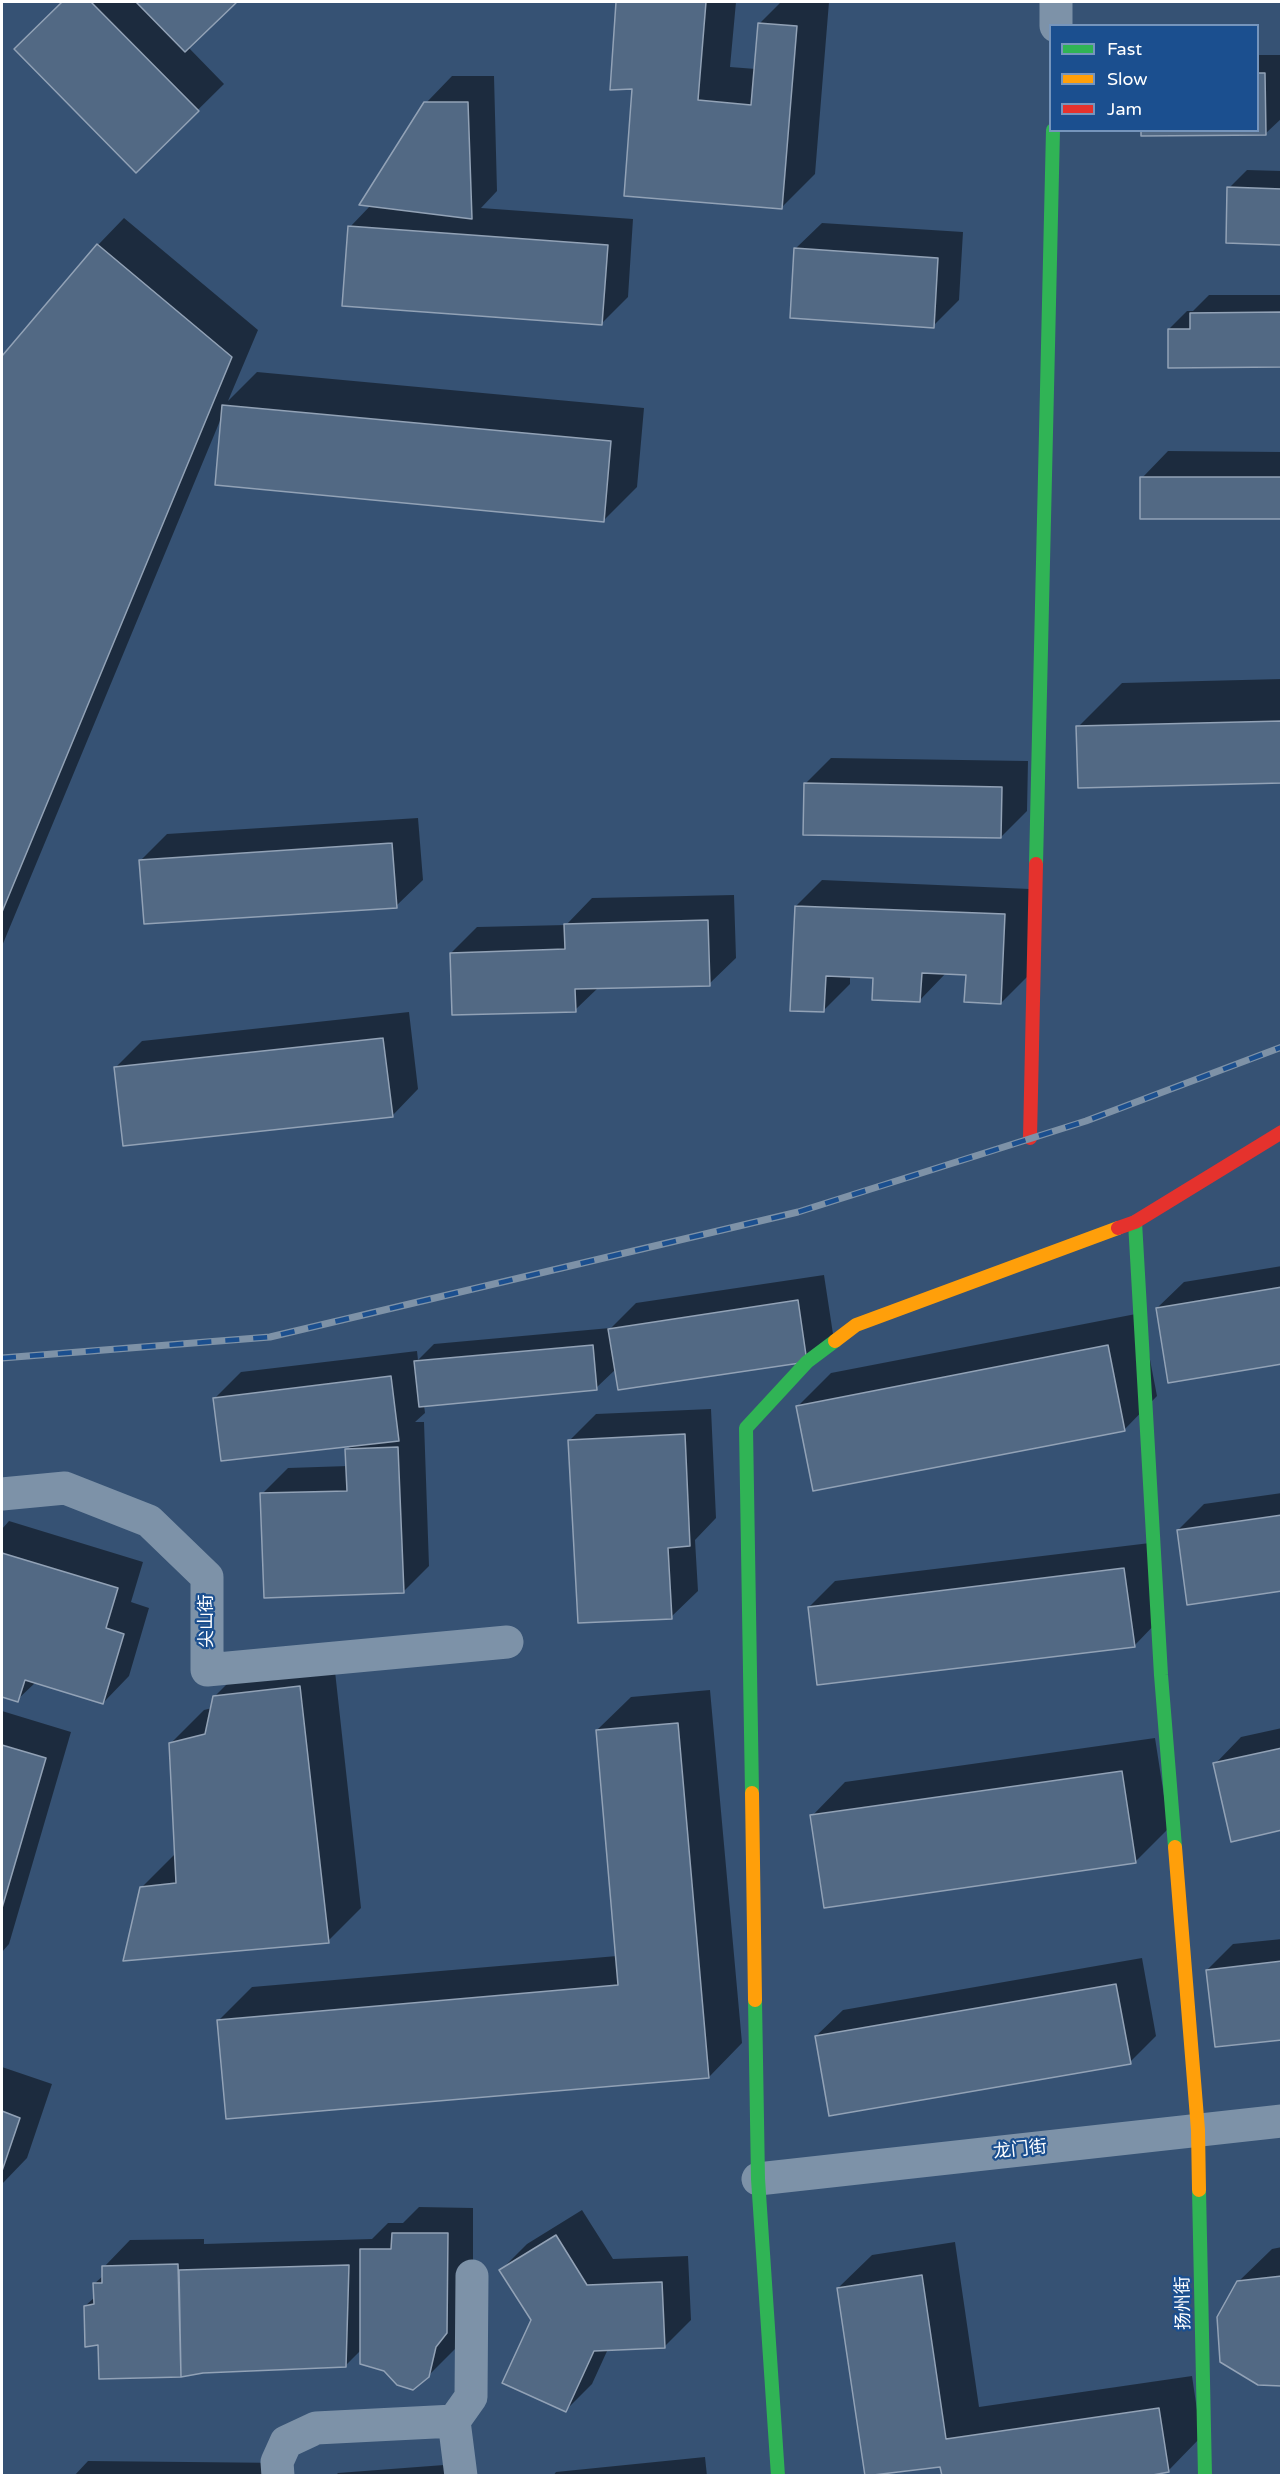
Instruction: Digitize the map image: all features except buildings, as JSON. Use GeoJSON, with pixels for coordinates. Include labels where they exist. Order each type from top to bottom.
{"type":"FeatureCollection","features":[{"type":"Feature","properties":{"kind":"street"},"geometry":{"type":"LineString","coordinates":[[1056,2],[1056,24]]}},
{"type":"Feature","properties":{"kind":"street"},"geometry":{"type":"LineString","coordinates":[[1030,1138],[1053,132]]}},
{"type":"Feature","properties":{"kind":"street"},"geometry":{"type":"LineString","coordinates":[[778,2475],[758,2179],[746,1428],[807,1362],[856,1325],[1135,1222],[1281,1132]]}},
{"type":"Feature","properties":{"kind":"street","name":"扬州街"},"geometry":{"type":"LineString","coordinates":[[1135,1222],[1161,1675],[1198,2130],[1206,2475]]}},
{"type":"Feature","properties":{"kind":"street","name":"尖山街"},"geometry":{"type":"LineString","coordinates":[[2,1494],[65,1488],[149,1521],[207,1578],[207,1670],[507,1642]]}},
{"type":"Feature","properties":{"kind":"street","name":"龙门街"},"geometry":{"type":"LineString","coordinates":[[758,2179],[1281,2121]]}},
{"type":"Feature","properties":{"kind":"street"},"geometry":{"type":"LineString","coordinates":[[461,2475],[454,2421],[471,2397],[472,2276]]}},
{"type":"Feature","properties":{"kind":"street"},"geometry":{"type":"LineString","coordinates":[[278,2475],[277,2462],[286,2442],[316,2428],[454,2421]]}},
{"type":"Feature","properties":{"kind":"railway"},"geometry":{"type":"LineString","coordinates":[[2,1358],[270,1337],[798,1212],[1086,1121],[1282,1047]]}},
{"type":"Feature","properties":{"kind":"traffic: fast"},"geometry":{"type":"LineString","coordinates":[[1036,864],[1053,132]]}},
{"type":"Feature","properties":{"kind":"traffic: fast"},"geometry":{"type":"LineString","coordinates":[[1135,1222],[1161,1675],[1175,1847]]}},
{"type":"Feature","properties":{"kind":"traffic: fast"},"geometry":{"type":"LineString","coordinates":[[752,1793],[746,1428],[807,1362],[835,1341]]}},
{"type":"Feature","properties":{"kind":"traffic: fast"},"geometry":{"type":"LineString","coordinates":[[755,2000],[758,2179],[778,2476]]}},
{"type":"Feature","properties":{"kind":"traffic: fast"},"geometry":{"type":"LineString","coordinates":[[1199,2190],[1205,2476]]}},
{"type":"Feature","properties":{"kind":"traffic: slow"},"geometry":{"type":"LineString","coordinates":[[835,1341],[856,1325],[1118,1228]]}},
{"type":"Feature","properties":{"kind":"traffic: slow"},"geometry":{"type":"LineString","coordinates":[[752,1793],[755,2000]]}},
{"type":"Feature","properties":{"kind":"traffic: slow"},"geometry":{"type":"LineString","coordinates":[[1175,1847],[1198,2130],[1199,2190]]}},
{"type":"Feature","properties":{"kind":"traffic: jam"},"geometry":{"type":"LineString","coordinates":[[1030,1138],[1036,864]]}},
{"type":"Feature","properties":{"kind":"traffic: jam"},"geometry":{"type":"LineString","coordinates":[[1118,1228],[1135,1222],[1282,1132]]}}]}
